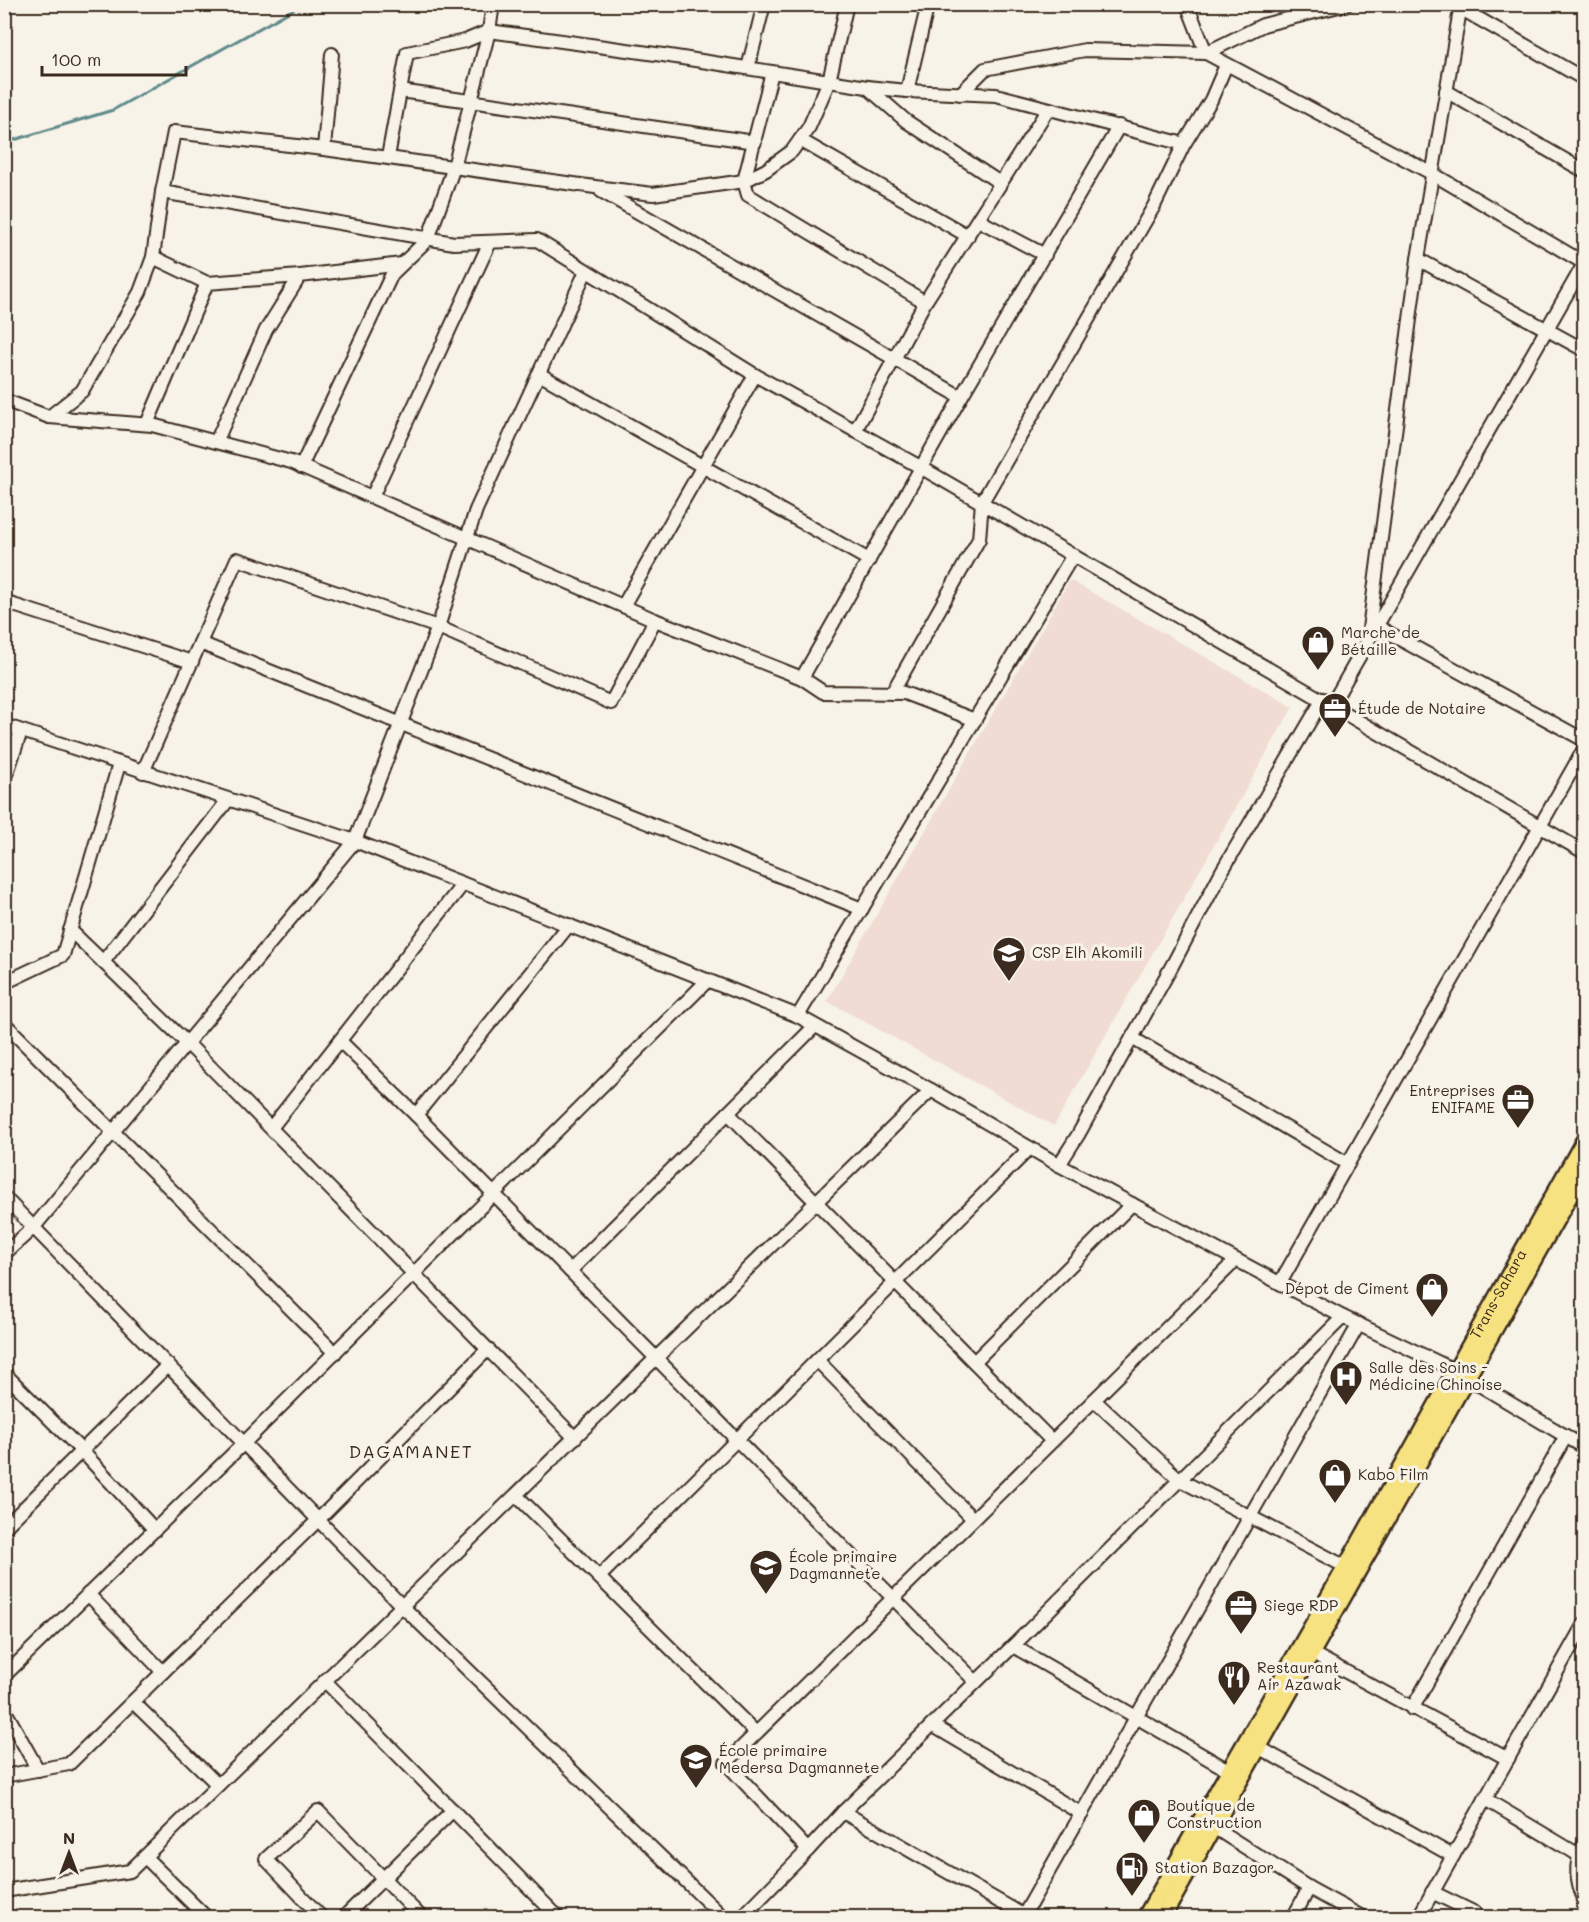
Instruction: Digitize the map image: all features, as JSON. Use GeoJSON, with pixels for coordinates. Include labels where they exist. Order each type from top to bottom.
{"type":"FeatureCollection","features":[{"type":"Feature","properties":{"kind":"main road","name":"Trans-Sahara"},"geometry":{"type":"LineString","coordinates":[[1145,1917],[1258,1747],[1462,1375],[1584,1141]]}},
{"type":"Feature","properties":{"kind":"main road","name":"Trans-Sahara"},"geometry":{"type":"LineString","coordinates":[[1162,1917],[1228,1770],[1346,1567],[1584,1170]]}},
{"type":"Feature","properties":{"kind":"street"},"geometry":{"type":"LineString","coordinates":[[301,467],[392,274],[428,238],[454,167],[489,31],[493,4]]}},
{"type":"Feature","properties":{"kind":"street"},"geometry":{"type":"LineString","coordinates":[[748,68],[764,4]]}},
{"type":"Feature","properties":{"kind":"street"},"geometry":{"type":"LineString","coordinates":[[49,417],[82,391],[140,292],[153,257],[162,192],[174,132],[388,157],[653,194],[744,181],[766,170],[792,151],[809,127],[829,81],[848,4]]}},
{"type":"Feature","properties":{"kind":"street"},"geometry":{"type":"LineString","coordinates":[[907,91],[928,4]]}},
{"type":"Feature","properties":{"kind":"street"},"geometry":{"type":"LineString","coordinates":[[1059,1165],[1132,1038],[1222,871],[1327,702],[1367,644],[1584,264],[1433,174],[1206,53],[1187,4]]}},
{"type":"Feature","properties":{"kind":"street"},"geometry":{"type":"LineString","coordinates":[[960,94],[985,69],[1085,50],[1206,53],[1263,25],[1347,4]]}},
{"type":"Feature","properties":{"kind":"street"},"geometry":{"type":"LineString","coordinates":[[1367,644],[1418,259],[1461,6],[1584,79]]}},
{"type":"Feature","properties":{"kind":"street"},"geometry":{"type":"LineString","coordinates":[[388,157],[407,53],[465,41],[489,31],[867,87],[996,96],[1184,144]]}},
{"type":"Feature","properties":{"kind":"street"},"geometry":{"type":"LineString","coordinates":[[324,149],[333,54]]}},
{"type":"Feature","properties":{"kind":"street"},"geometry":{"type":"LineString","coordinates":[[892,693],[979,539],[982,502],[1154,206],[1184,144],[1211,100],[1226,65]]}},
{"type":"Feature","properties":{"kind":"street"},"geometry":{"type":"LineString","coordinates":[[772,72],[744,181],[748,195],[925,302]]}},
{"type":"Feature","properties":{"kind":"street"},"geometry":{"type":"LineString","coordinates":[[867,87],[906,121],[1000,183]]}},
{"type":"Feature","properties":{"kind":"street"},"geometry":{"type":"LineString","coordinates":[[400,91],[754,142]]}},
{"type":"Feature","properties":{"kind":"street"},"geometry":{"type":"LineString","coordinates":[[1446,91],[1584,171]]}},
{"type":"Feature","properties":{"kind":"street"},"geometry":{"type":"LineString","coordinates":[[855,430],[925,302],[1048,109]]}},
{"type":"Feature","properties":{"kind":"street"},"geometry":{"type":"LineString","coordinates":[[802,678],[1119,126]]}},
{"type":"Feature","properties":{"kind":"street"},"geometry":{"type":"LineString","coordinates":[[800,140],[968,236]]}},
{"type":"Feature","properties":{"kind":"street"},"geometry":{"type":"LineString","coordinates":[[595,187],[962,397]]}},
{"type":"Feature","properties":{"kind":"street"},"geometry":{"type":"LineString","coordinates":[[162,192],[454,243],[537,240],[755,375],[982,502],[1584,852]]}},
{"type":"Feature","properties":{"kind":"street"},"geometry":{"type":"LineString","coordinates":[[978,220],[1045,255]]}},
{"type":"Feature","properties":{"kind":"street"},"geometry":{"type":"LineString","coordinates":[[372,497],[490,242]]}},
{"type":"Feature","properties":{"kind":"street"},"geometry":{"type":"LineString","coordinates":[[153,257],[207,283],[300,276],[402,264]]}},
{"type":"Feature","properties":{"kind":"street"},"geometry":{"type":"LineString","coordinates":[[1418,259],[1584,351]]}},
{"type":"Feature","properties":{"kind":"street"},"geometry":{"type":"LineString","coordinates":[[4,1254],[34,1227],[355,841],[438,627],[476,510],[586,271]]}},
{"type":"Feature","properties":{"kind":"street"},"geometry":{"type":"LineString","coordinates":[[216,442],[266,330],[300,276]]}},
{"type":"Feature","properties":{"kind":"street"},"geometry":{"type":"LineString","coordinates":[[147,424],[207,283]]}},
{"type":"Feature","properties":{"kind":"street"},"geometry":{"type":"LineString","coordinates":[[539,374],[869,560]]}},
{"type":"Feature","properties":{"kind":"street"},"geometry":{"type":"LineString","coordinates":[[623,606],[755,375]]}},
{"type":"Feature","properties":{"kind":"street"},"geometry":{"type":"LineString","coordinates":[[4,400],[49,417],[147,424],[291,462],[655,620],[802,678],[823,692],[904,693],[975,720]]}},
{"type":"Feature","properties":{"kind":"street"},"geometry":{"type":"LineString","coordinates":[[798,1016],[1073,555]]}},
{"type":"Feature","properties":{"kind":"street"},"geometry":{"type":"LineString","coordinates":[[143,772],[237,559],[438,627],[611,703],[655,620]]}},
{"type":"Feature","properties":{"kind":"street"},"geometry":{"type":"LineString","coordinates":[[4,602],[192,662]]}},
{"type":"Feature","properties":{"kind":"street"},"geometry":{"type":"LineString","coordinates":[[1376,626],[1584,740]]}},
{"type":"Feature","properties":{"kind":"street"},"geometry":{"type":"LineString","coordinates":[[200,643],[862,909]]}},
{"type":"Feature","properties":{"kind":"street"},"geometry":{"type":"LineString","coordinates":[[4,725],[355,841],[798,1016],[1059,1165],[1343,1317],[1462,1375],[1584,1447]]}},
{"type":"Feature","properties":{"kind":"street"},"geometry":{"type":"LineString","coordinates":[[4,782],[21,731]]}},
{"type":"Feature","properties":{"kind":"street"},"geometry":{"type":"LineString","coordinates":[[1280,1283],[1584,749]]}},
{"type":"Feature","properties":{"kind":"street"},"geometry":{"type":"LineString","coordinates":[[4,983],[63,955],[119,764]]}},
{"type":"Feature","properties":{"kind":"street"},"geometry":{"type":"LineString","coordinates":[[103,962],[228,800]]}},
{"type":"Feature","properties":{"kind":"street"},"geometry":{"type":"LineString","coordinates":[[271,1128],[464,884]]}},
{"type":"Feature","properties":{"kind":"street"},"geometry":{"type":"LineString","coordinates":[[416,1115],[569,925]]}},
{"type":"Feature","properties":{"kind":"street"},"geometry":{"type":"LineString","coordinates":[[70,930],[187,1042],[574,1438]]}},
{"type":"Feature","properties":{"kind":"street"},"geometry":{"type":"LineString","coordinates":[[4,1676],[244,1443],[708,980]]}},
{"type":"Feature","properties":{"kind":"street"},"geometry":{"type":"LineString","coordinates":[[4,1023],[335,1353]]}},
{"type":"Feature","properties":{"kind":"street"},"geometry":{"type":"LineString","coordinates":[[570,1271],[815,1026]]}},
{"type":"Feature","properties":{"kind":"street"},"geometry":{"type":"LineString","coordinates":[[1132,1038],[1348,1164]]}},
{"type":"Feature","properties":{"kind":"street"},"geometry":{"type":"LineString","coordinates":[[340,1041],[416,1115],[976,1682]]}},
{"type":"Feature","properties":{"kind":"street"},"geometry":{"type":"LineString","coordinates":[[4,1891],[130,1871],[931,1090]]}},
{"type":"Feature","properties":{"kind":"street"},"geometry":{"type":"LineString","coordinates":[[728,1113],[1052,1441]]}},
{"type":"Feature","properties":{"kind":"street"},"geometry":{"type":"LineString","coordinates":[[599,1577],[1030,1148]]}},
{"type":"Feature","properties":{"kind":"street"},"geometry":{"type":"LineString","coordinates":[[4,1197],[402,1606],[724,1917]]}},
{"type":"Feature","properties":{"kind":"street"},"geometry":{"type":"LineString","coordinates":[[974,1362],[1132,1204]]}},
{"type":"Feature","properties":{"kind":"street"},"geometry":{"type":"LineString","coordinates":[[808,1851],[726,1763],[1236,1260]]}},
{"type":"Feature","properties":{"kind":"street"},"geometry":{"type":"LineString","coordinates":[[741,1917],[808,1851],[843,1812],[1343,1317]]}},
{"type":"Feature","properties":{"kind":"street"},"geometry":{"type":"LineString","coordinates":[[843,1812],[1026,1916],[1359,1324]]}},
{"type":"Feature","properties":{"kind":"street"},"geometry":{"type":"LineString","coordinates":[[4,1776],[69,1764],[318,1520],[488,1349]]}},
{"type":"Feature","properties":{"kind":"street"},"geometry":{"type":"LineString","coordinates":[[817,1360],[973,1519]]}},
{"type":"Feature","properties":{"kind":"street"},"geometry":{"type":"LineString","coordinates":[[4,1528],[168,1365]]}},
{"type":"Feature","properties":{"kind":"street"},"geometry":{"type":"LineString","coordinates":[[4,1374],[82,1451],[155,1530]]}},
{"type":"Feature","properties":{"kind":"street"},"geometry":{"type":"LineString","coordinates":[[1094,1400],[1180,1480],[1346,1567]]}},
{"type":"Feature","properties":{"kind":"street"},"geometry":{"type":"LineString","coordinates":[[1412,1708],[1566,1436]]}},
{"type":"Feature","properties":{"kind":"street"},"geometry":{"type":"LineString","coordinates":[[516,1495],[756,1733]]}},
{"type":"Feature","properties":{"kind":"street"},"geometry":{"type":"LineString","coordinates":[[88,1594],[163,1672]]}},
{"type":"Feature","properties":{"kind":"street"},"geometry":{"type":"LineString","coordinates":[[1418,1917],[1584,1624]]}},
{"type":"Feature","properties":{"kind":"street"},"geometry":{"type":"LineString","coordinates":[[1013,1646],[1228,1770]]}},
{"type":"Feature","properties":{"kind":"street"},"geometry":{"type":"LineString","coordinates":[[1311,1653],[1508,1759]]}},
{"type":"Feature","properties":{"kind":"street"},"geometry":{"type":"LineString","coordinates":[[325,1681],[560,1917]]}},
{"type":"Feature","properties":{"kind":"street"},"geometry":{"type":"LineString","coordinates":[[133,1702],[218,1785]]}},
{"type":"Feature","properties":{"kind":"street"},"geometry":{"type":"LineString","coordinates":[[4,1709],[38,1770]]}},
{"type":"Feature","properties":{"kind":"street"},"geometry":{"type":"LineString","coordinates":[[932,1725],[1082,1814]]}},
{"type":"Feature","properties":{"kind":"street"},"geometry":{"type":"LineString","coordinates":[[1258,1747],[1453,1856]]}},
{"type":"Feature","properties":{"kind":"street"},"geometry":{"type":"LineString","coordinates":[[1485,1799],[1583,1852],[1577,1881],[1584,1903]]}},
{"type":"Feature","properties":{"kind":"street"},"geometry":{"type":"LineString","coordinates":[[343,1917],[453,1810]]}},
{"type":"Feature","properties":{"kind":"street"},"geometry":{"type":"LineString","coordinates":[[322,1917],[266,1859],[318,1811],[422,1917]]}},
{"type":"Feature","properties":{"kind":"street"},"geometry":{"type":"LineString","coordinates":[[1206,1823],[1310,1888],[1364,1917]]}},
{"type":"Feature","properties":{"kind":"street"},"geometry":{"type":"LineString","coordinates":[[145,1857],[207,1917]]}},
{"type":"Feature","properties":{"kind":"street"},"geometry":{"type":"LineString","coordinates":[[1293,1917],[1310,1888]]}},
{"type":"Feature","properties":{"kind":"street"},"geometry":{"type":"LineString","coordinates":[[1432,1892],[1475,1913],[1477,1917]]}},
{"type":"Feature","properties":{"kind":"shaded area"},"geometry":{"type":"Polygon","coordinates":[[[1070,580],[1293,707],[1054,1126],[827,1001],[1070,580]]]}},
{"type":"Feature","properties":{"kind":"waterway"},"geometry":{"type":"LineString","coordinates":[[4,143],[113,110],[303,4]]}},
{"type":"Feature","properties":{"kind":"place","name":"Marche de Bétaille"},"geometry":{"type":"Point","coordinates":[1318,671]}},
{"type":"Feature","properties":{"kind":"place","name":"Étude de Notaire"},"geometry":{"type":"Point","coordinates":[1335,738]}},
{"type":"Feature","properties":{"kind":"place","name":"CSP Elh Akomili"},"geometry":{"type":"Point","coordinates":[1009,982]}},
{"type":"Feature","properties":{"kind":"place","name":"Entreprises ENIFAME"},"geometry":{"type":"Point","coordinates":[1518,1129]}},
{"type":"Feature","properties":{"kind":"place","name":"Dépot de Ciment"},"geometry":{"type":"Point","coordinates":[1432,1318]}},
{"type":"Feature","properties":{"kind":"place","name":"Salle des Soins - Médicine Chinoise"},"geometry":{"type":"Point","coordinates":[1346,1406]}},
{"type":"Feature","properties":{"kind":"place","name":"Kabo Film"},"geometry":{"type":"Point","coordinates":[1335,1504]}},
{"type":"Feature","properties":{"kind":"place","name":"École primaire Dagmannete"},"geometry":{"type":"Point","coordinates":[766,1595]}},
{"type":"Feature","properties":{"kind":"place","name":"Siege RDP"},"geometry":{"type":"Point","coordinates":[1241,1635]}},
{"type":"Feature","properties":{"kind":"place","name":"Restaurant Air Azawak"},"geometry":{"type":"Point","coordinates":[1234,1706]}},
{"type":"Feature","properties":{"kind":"place","name":"École primaire Medersa Dagmannete"},"geometry":{"type":"Point","coordinates":[696,1789]}},
{"type":"Feature","properties":{"kind":"place","name":"Boutique de Construction"},"geometry":{"type":"Point","coordinates":[1144,1844]}},
{"type":"Feature","properties":{"kind":"place","name":"Station Bazagor"},"geometry":{"type":"Point","coordinates":[1132,1897]}},
{"type":"Feature","properties":{"kind":"district","name":"DAGAMANET"},"geometry":{"type":"Point","coordinates":[411,1452]}}]}
